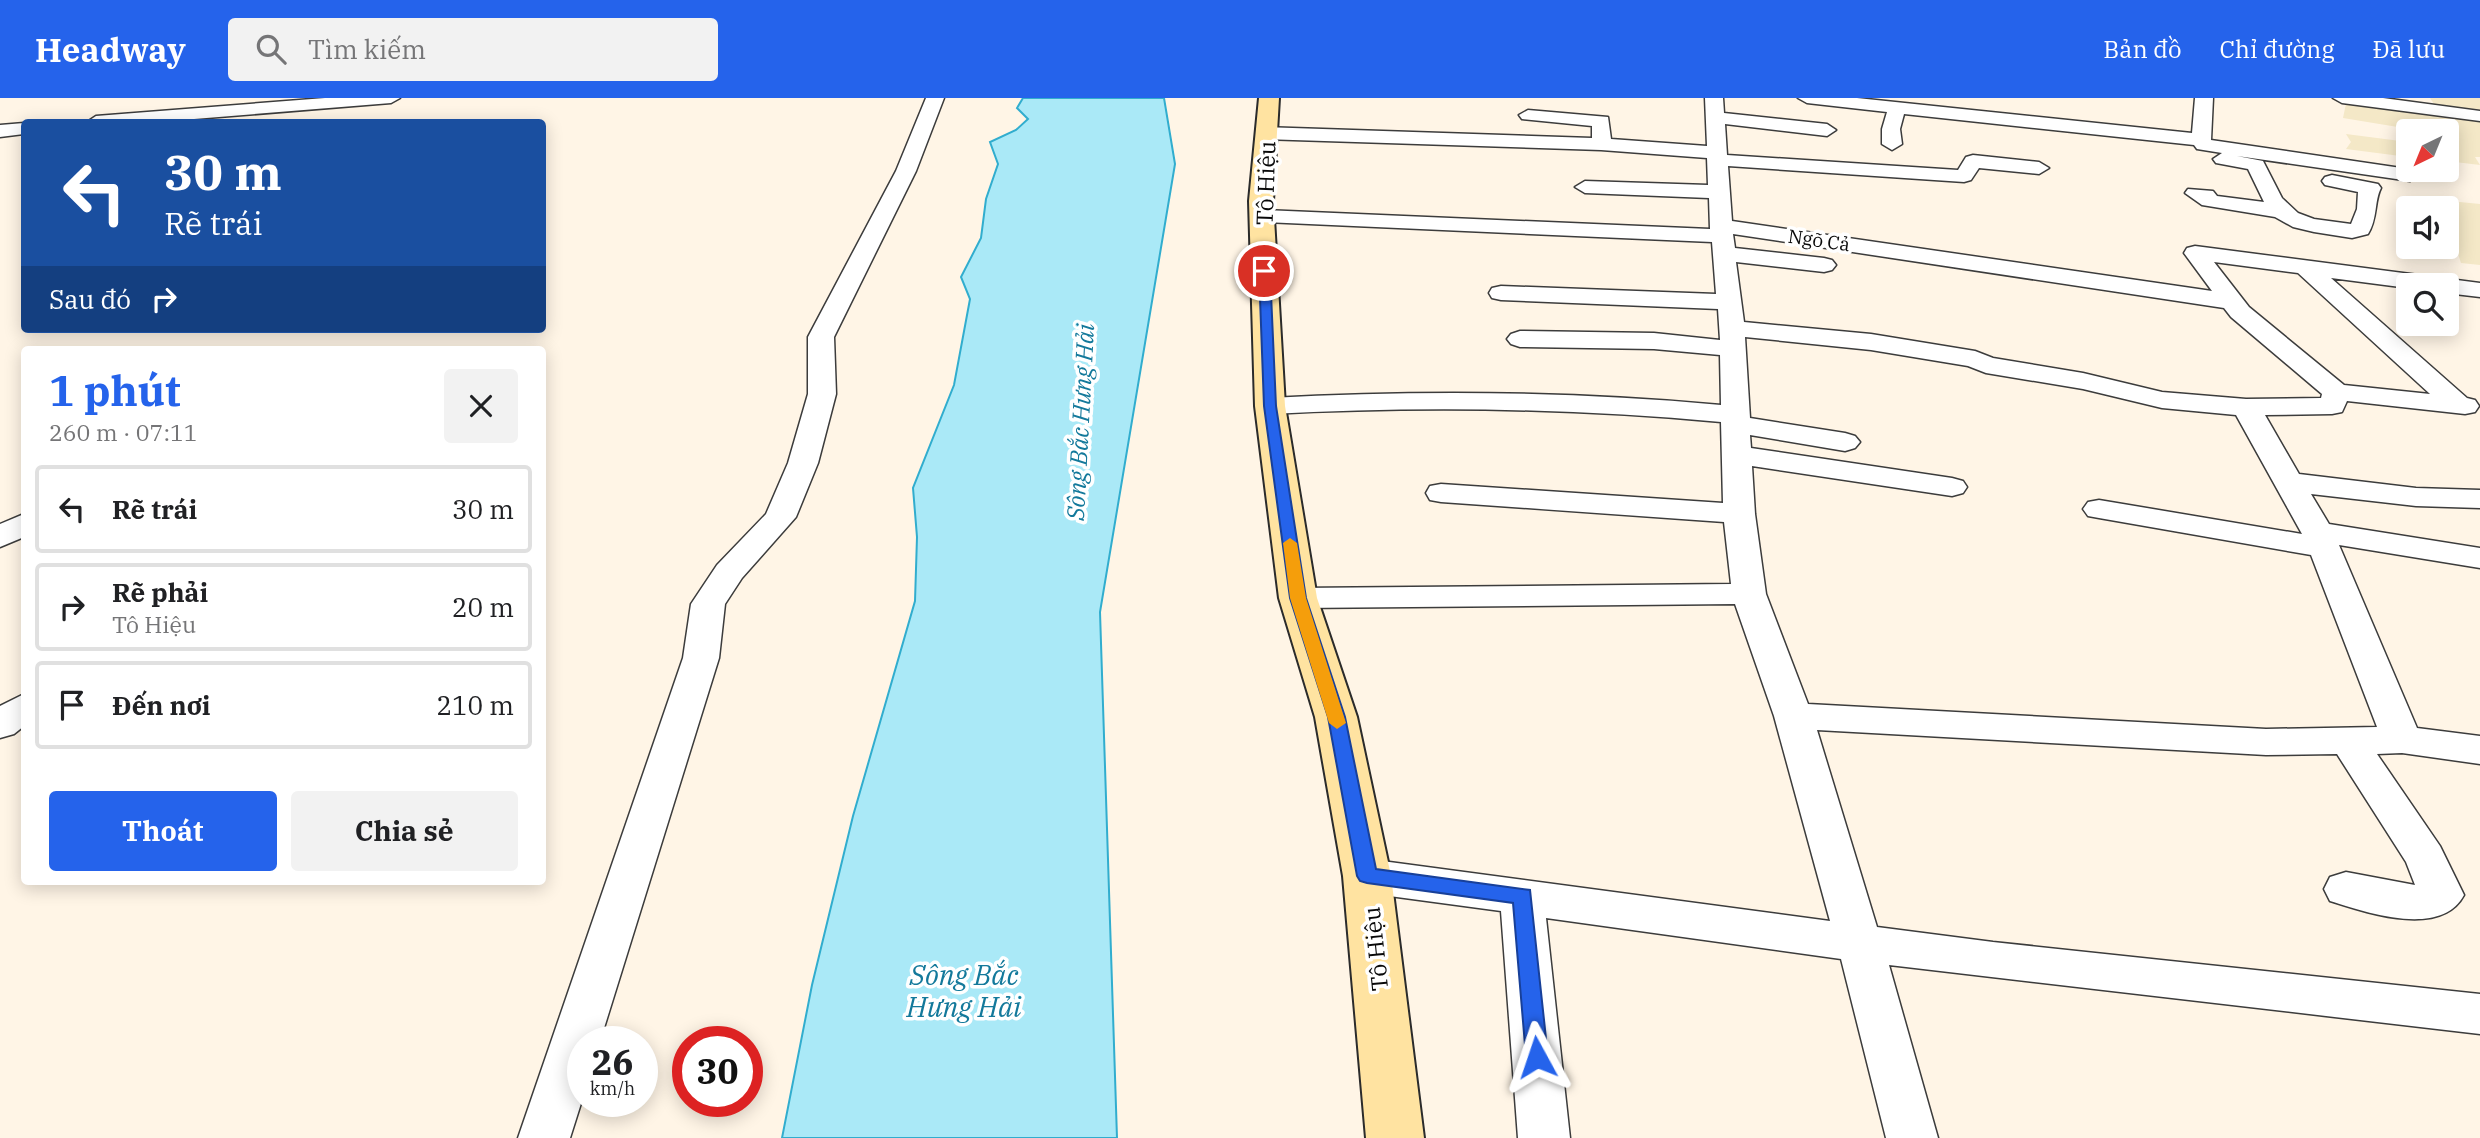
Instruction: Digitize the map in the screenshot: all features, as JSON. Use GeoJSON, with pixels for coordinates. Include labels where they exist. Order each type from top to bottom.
{"type":"FeatureCollection","features":[{"type":"Feature","properties":{"kind":"main road","name":"Tô Hiệu"},"geometry":{"type":"LineString","coordinates":[[1268,115],[1262,216],[1270,406],[1298,598],[1336,717],[1367,876],[1395,1138]]}},
{"type":"Feature","properties":{"kind":"street"},"geometry":{"type":"LineString","coordinates":[[133,119],[166,98]]}},
{"type":"Feature","properties":{"kind":"street"},"geometry":{"type":"LineString","coordinates":[[133,119],[391,98]]}},
{"type":"Feature","properties":{"kind":"street"},"geometry":{"type":"LineString","coordinates":[[544,1138],[701,658],[708,604],[729,572],[780,517],[803,463],[822,394],[821,337],[906,171],[935,98]]}},
{"type":"Feature","properties":{"kind":"street"},"geometry":{"type":"LineString","coordinates":[[1807,98],[2203,142],[2396,173]]}},
{"type":"Feature","properties":{"kind":"street"},"geometry":{"type":"LineString","coordinates":[[1979,98],[2022,103]]}},
{"type":"Feature","properties":{"kind":"street"},"geometry":{"type":"LineString","coordinates":[[2204,98],[2203,156],[2371,188],[2368,191],[2365,219],[2360,229],[2352,231],[2293,223],[2280,211],[2257,167]]}},
{"type":"Feature","properties":{"kind":"street"},"geometry":{"type":"LineString","coordinates":[[2342,98],[2480,116]]}},
{"type":"Feature","properties":{"kind":"street"},"geometry":{"type":"LineString","coordinates":[[1892,144],[1891,129],[1897,107]]}},
{"type":"Feature","properties":{"kind":"street"},"geometry":{"type":"LineString","coordinates":[[1827,130],[1714,108],[1722,239],[1735,380],[1739,514],[1749,594],[1793,716],[1860,945],[1912,1138]]}},
{"type":"Feature","properties":{"kind":"street"},"geometry":{"type":"LineString","coordinates":[[1268,115],[1460,149],[1601,144],[1719,168],[1964,176],[1973,161],[2039,168]]}},
{"type":"Feature","properties":{"kind":"street"},"geometry":{"type":"LineString","coordinates":[[1528,115],[1601,121],[1601,144]]}},
{"type":"Feature","properties":{"kind":"street"},"geometry":{"type":"LineString","coordinates":[[0,131],[21,129]]}},
{"type":"Feature","properties":{"kind":"street"},"geometry":{"type":"LineString","coordinates":[[1585,187],[1719,168]]}},
{"type":"Feature","properties":{"kind":"street"},"geometry":{"type":"LineString","coordinates":[[2195,193],[2206,195],[2209,201],[2280,211]]}},
{"type":"Feature","properties":{"kind":"street"},"geometry":{"type":"LineString","coordinates":[[1262,216],[1494,224],[1722,239],[1824,265]]}},
{"type":"Feature","properties":{"kind":"street","name":"Ngõ Cả"},"geometry":{"type":"LineString","coordinates":[[1722,239],[1917,253],[2229,301]]}},
{"type":"Feature","properties":{"kind":"street"},"geometry":{"type":"LineString","coordinates":[[2396,279],[2195,253],[2229,301],[2336,392],[2469,407]]}},
{"type":"Feature","properties":{"kind":"street"},"geometry":{"type":"LineString","coordinates":[[2305,267],[2469,407]]}},
{"type":"Feature","properties":{"kind":"street"},"geometry":{"type":"LineString","coordinates":[[2459,288],[2480,290]]}},
{"type":"Feature","properties":{"kind":"street"},"geometry":{"type":"LineString","coordinates":[[1501,293],[1735,380],[1845,442]]}},
{"type":"Feature","properties":{"kind":"street"},"geometry":{"type":"LineString","coordinates":[[1520,339],[1654,341],[1952,487]]}},
{"type":"Feature","properties":{"kind":"street"},"geometry":{"type":"LineString","coordinates":[[1270,406],[1440,400],[1638,405],[1871,342],[1975,359],[1993,366],[2082,381],[2162,400],[2246,407],[2332,406],[2332,396],[2336,392]]}},
{"type":"Feature","properties":{"kind":"street"},"geometry":{"type":"LineString","coordinates":[[2246,407],[2320,539],[2402,740]]}},
{"type":"Feature","properties":{"kind":"street"},"geometry":{"type":"LineString","coordinates":[[2289,482],[2416,496],[2480,499]]}},
{"type":"Feature","properties":{"kind":"street"},"geometry":{"type":"LineString","coordinates":[[1441,494],[1739,514]]}},
{"type":"Feature","properties":{"kind":"street"},"geometry":{"type":"LineString","coordinates":[[2099,509],[2480,558]]}},
{"type":"Feature","properties":{"kind":"street"},"geometry":{"type":"LineString","coordinates":[[0,537],[21,526]]}},
{"type":"Feature","properties":{"kind":"street"},"geometry":{"type":"LineString","coordinates":[[1298,598],[1749,594]]}},
{"type":"Feature","properties":{"kind":"street"},"geometry":{"type":"LineString","coordinates":[[0,725],[21,709]]}},
{"type":"Feature","properties":{"kind":"street"},"geometry":{"type":"LineString","coordinates":[[1793,716],[2266,741],[2402,740],[2480,750]]}},
{"type":"Feature","properties":{"kind":"street"},"geometry":{"type":"LineString","coordinates":[[2346,889],[2426,904],[2442,895],[2425,857],[2348,741]]}},
{"type":"Feature","properties":{"kind":"street"},"geometry":{"type":"LineString","coordinates":[[1367,876],[1860,945],[2480,1014]]}},
{"type":"Feature","properties":{"kind":"street"},"geometry":{"type":"LineString","coordinates":[[1522,896],[1544,1138]]}},
{"type":"Feature","properties":{"kind":"shaded area"},"geometry":{"type":"Polygon","coordinates":[[[2430,98],[2480,98],[2480,111],[2434,104],[2430,98]]]}},
{"type":"Feature","properties":{"kind":"shaded area"},"geometry":{"type":"Polygon","coordinates":[[[2347,99],[2480,116],[2480,157],[2475,157],[2480,165],[2459,162],[2459,119],[2396,119],[2396,127],[2343,118],[2347,99]]]}},
{"type":"Feature","properties":{"kind":"shaded area"},"geometry":{"type":"Polygon","coordinates":[[[2346,134],[2396,140],[2396,155],[2346,149],[2351,142],[2346,134]]]}},
{"type":"Feature","properties":{"kind":"shaded area"},"geometry":{"type":"Polygon","coordinates":[[[2459,202],[2480,204],[2480,265],[2461,263],[2459,202]]]}},
{"type":"Feature","properties":{"kind":"water","name":"Sông Bắc Hưng Hải"},"geometry":{"type":"Polygon","coordinates":[[[1023,98],[1164,98],[1175,164],[1100,612],[1117,1138],[782,1138],[812,985],[853,816],[915,601],[917,537],[913,488],[954,385],[970,299],[961,277],[981,238],[986,199],[998,164],[990,142],[1016,130],[1028,119],[1017,108],[1023,98]]]}},
{"type":"Feature","properties":{"kind":"slow traffic"},"geometry":{"type":"LineString","coordinates":[[1290,543],[1298,598],[1337,723]]}},
{"type":"Feature","properties":{"kind":"route"},"geometry":{"type":"LineString","coordinates":[[1264,271],[1270,406],[1298,598],[1336,717],[1367,876],[1522,896],[1537,1057]]}}]}
